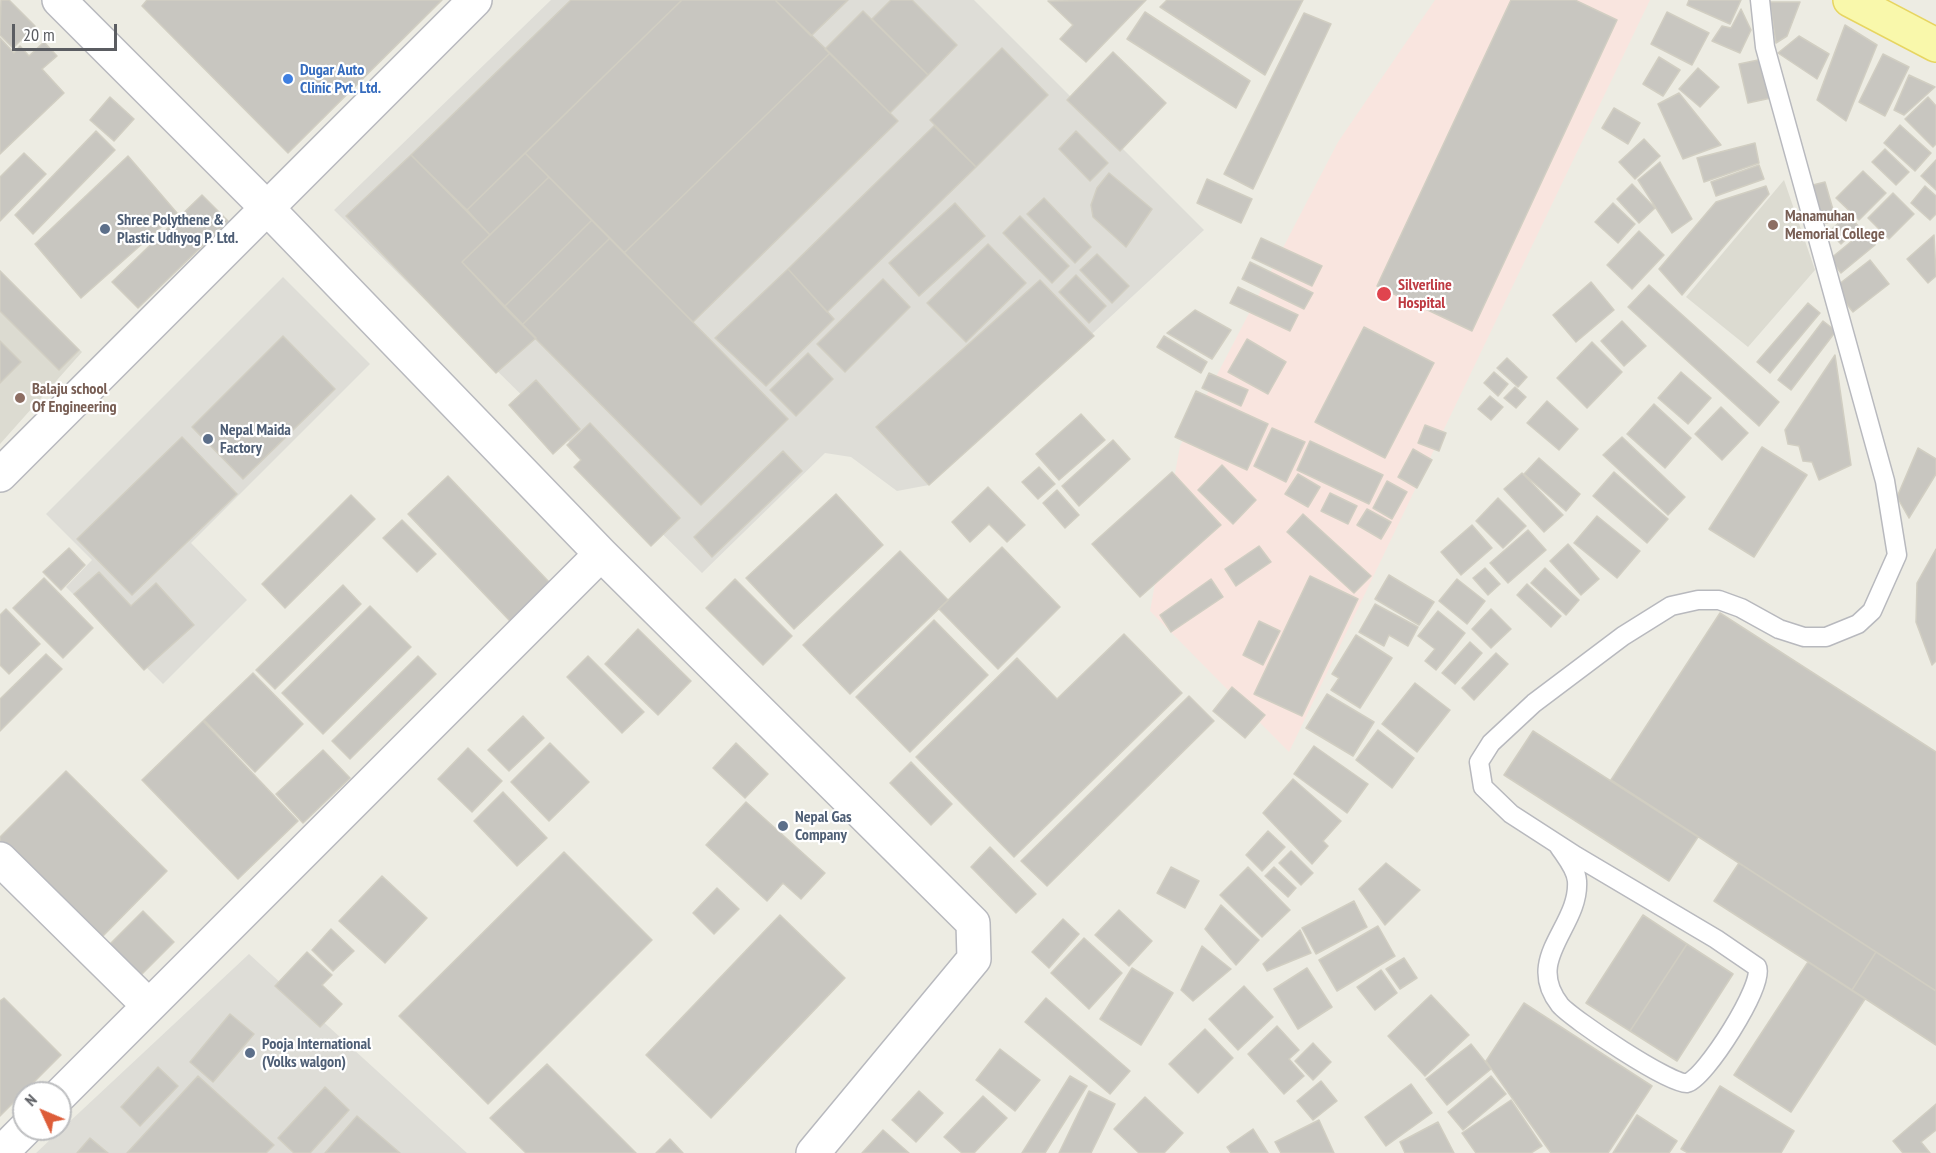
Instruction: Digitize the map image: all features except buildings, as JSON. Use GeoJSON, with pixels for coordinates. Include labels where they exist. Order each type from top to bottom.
{"type":"FeatureCollection","features":[{"type":"Feature","properties":{"kind":"main road"},"geometry":{"type":"LineString","coordinates":[[1850,0],[1936,45]]}},
{"type":"Feature","properties":{"kind":"street"},"geometry":{"type":"LineString","coordinates":[[58,0],[266,207],[602,554],[973,923],[974,959],[813,1153]]}},
{"type":"Feature","properties":{"kind":"street"},"geometry":{"type":"LineString","coordinates":[[0,475],[475,0]]}},
{"type":"Feature","properties":{"kind":"street"},"geometry":{"type":"LineString","coordinates":[[72,1083],[602,554]]}},
{"type":"Feature","properties":{"kind":"street"},"geometry":{"type":"LineString","coordinates":[[0,859],[149,1006]]}},
{"type":"Feature","properties":{"kind":"street"},"geometry":{"type":"LineString","coordinates":[[1,1153],[14,1141]]}},
{"type":"Feature","properties":{"kind":"lane"},"geometry":{"type":"LineString","coordinates":[[1558,845],[1573,867],[1577,883],[1568,918],[1551,951],[1548,964],[1548,977],[1554,996],[1570,1014],[1660,1074],[1679,1082],[1692,1081],[1703,1071],[1749,1002],[1760,977],[1757,967],[1716,939],[1558,845],[1493,800],[1483,787],[1479,774],[1483,753],[1502,731],[1534,704],[1654,615],[1689,601],[1719,600],[1741,608],[1779,629],[1804,637],[1826,637],[1858,624],[1872,611],[1897,555],[1885,481],[1765,47],[1760,0]]}},
{"type":"Feature","properties":{"kind":"shaded area"},"geometry":{"type":"Polygon","coordinates":[[[551,0],[974,0],[1204,230],[929,485],[897,491],[851,457],[825,453],[702,573],[334,210],[551,0]]]}},
{"type":"Feature","properties":{"kind":"shaded area","name":"Silverline Hospital"},"geometry":{"type":"Polygon","coordinates":[[[1435,0],[1650,0],[1289,752],[1150,611],[1180,446],[1338,142],[1435,0]]]}},
{"type":"Feature","properties":{"kind":"shaded area","name":"Manamuhan Memorial College"},"geometry":{"type":"Polygon","coordinates":[[[1784,180],[1815,270],[1748,347],[1686,297],[1784,180]]]}},
{"type":"Feature","properties":{"kind":"shaded area","name":"Balaju school Of Engineering"},"geometry":{"type":"Polygon","coordinates":[[[0,270],[82,352],[0,444],[0,270]]]}},
{"type":"Feature","properties":{"kind":"shaded area","name":"Nepal Maida Factory"},"geometry":{"type":"Polygon","coordinates":[[[283,277],[370,364],[191,543],[247,600],[163,684],[66,587],[92,560],[46,514],[283,277]]]}},
{"type":"Feature","properties":{"kind":"shaded area","name":"Pooja International (Volks walgon)"},"geometry":{"type":"Polygon","coordinates":[[[249,954],[467,1153],[36,1153],[49,1141],[72,1141],[72,1119],[249,954]]]}},
{"type":"Feature","properties":{"kind":"place","name":"Dugar Auto Clinic Pvt. Ltd."},"geometry":{"type":"Point","coordinates":[288,79]}},
{"type":"Feature","properties":{"kind":"place","name":"Manamuhan Memorial College"},"geometry":{"type":"Point","coordinates":[1773,225]}},
{"type":"Feature","properties":{"kind":"place","name":"Shree Polythene & Plastic Udhyog P. Ltd."},"geometry":{"type":"Point","coordinates":[105,229]}},
{"type":"Feature","properties":{"kind":"place","name":"Silverline Hospital"},"geometry":{"type":"Point","coordinates":[1384,294]}},
{"type":"Feature","properties":{"kind":"place","name":"Balaju school Of Engineering"},"geometry":{"type":"Point","coordinates":[20,398]}},
{"type":"Feature","properties":{"kind":"place","name":"Nepal Maida Factory"},"geometry":{"type":"Point","coordinates":[208,439]}},
{"type":"Feature","properties":{"kind":"place","name":"Nepal Gas Company"},"geometry":{"type":"Point","coordinates":[783,826]}},
{"type":"Feature","properties":{"kind":"place","name":"Pooja International (Volks walgon)"},"geometry":{"type":"Point","coordinates":[250,1053]}}]}
